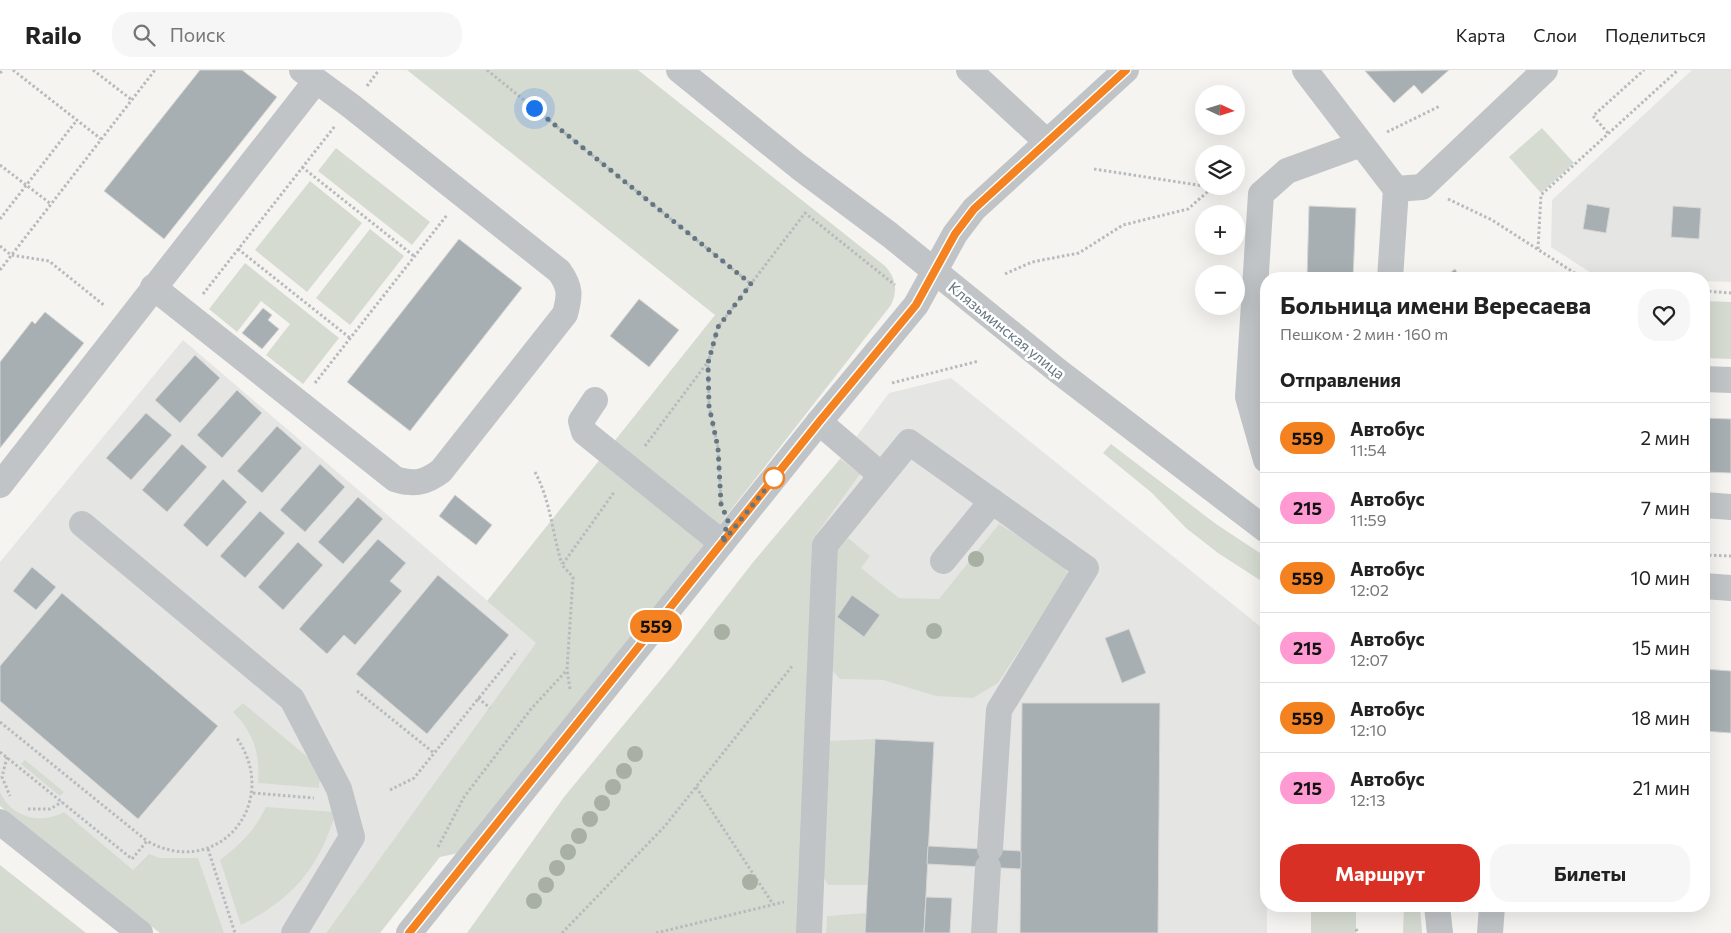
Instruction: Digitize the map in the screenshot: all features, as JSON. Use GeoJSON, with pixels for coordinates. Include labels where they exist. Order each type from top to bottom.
{"type":"FeatureCollection","features":[{"type":"Feature","properties":{"kind":"street","name":"Клязьминская улица"},"geometry":{"type":"LineString","coordinates":[[679,70],[1058,371],[1214,493],[1260,526]]}},
{"type":"Feature","properties":{"kind":"street"},"geometry":{"type":"LineString","coordinates":[[969,70],[1047,142]]}},
{"type":"Feature","properties":{"kind":"street"},"geometry":{"type":"LineString","coordinates":[[409,933],[819,422],[916,305],[955,234],[974,209],[1126,70]]}},
{"type":"Feature","properties":{"kind":"street"},"geometry":{"type":"LineString","coordinates":[[1305,70],[1396,189],[1390,272]]}},
{"type":"Feature","properties":{"kind":"street"},"geometry":{"type":"LineString","coordinates":[[1396,189],[1422,187],[1545,70]]}},
{"type":"Feature","properties":{"kind":"street"},"geometry":{"type":"LineString","coordinates":[[0,486],[153,287],[309,76],[463,194],[559,271],[567,282],[570,295],[565,314],[441,471],[429,480],[407,483],[395,479],[153,287]]}},
{"type":"Feature","properties":{"kind":"street"},"geometry":{"type":"LineString","coordinates":[[1260,439],[1248,397],[1261,194],[1287,171],[1361,144]]}},
{"type":"Feature","properties":{"kind":"street"},"geometry":{"type":"LineString","coordinates":[[1710,379],[1731,380]]}},
{"type":"Feature","properties":{"kind":"street"},"geometry":{"type":"LineString","coordinates":[[595,400],[581,421],[584,432],[722,543]]}},
{"type":"Feature","properties":{"kind":"street"},"geometry":{"type":"LineString","coordinates":[[819,422],[882,475]]}},
{"type":"Feature","properties":{"kind":"street"},"geometry":{"type":"LineString","coordinates":[[808,933],[825,544],[909,442],[1086,568],[1000,710],[984,933]]}},
{"type":"Feature","properties":{"kind":"street"},"geometry":{"type":"LineString","coordinates":[[943,562],[992,501]]}},
{"type":"Feature","properties":{"kind":"street"},"geometry":{"type":"LineString","coordinates":[[1710,505],[1731,507]]}},
{"type":"Feature","properties":{"kind":"street"},"geometry":{"type":"LineString","coordinates":[[82,524],[292,699],[339,789],[352,837],[294,933]]}},
{"type":"Feature","properties":{"kind":"street"},"geometry":{"type":"LineString","coordinates":[[1710,586],[1731,588]]}},
{"type":"Feature","properties":{"kind":"street"},"geometry":{"type":"LineString","coordinates":[[0,822],[140,933]]}},
{"type":"Feature","properties":{"kind":"street"},"geometry":{"type":"LineString","coordinates":[[1438,912],[1440,933]]}},
{"type":"Feature","properties":{"kind":"street"},"geometry":{"type":"LineString","coordinates":[[1490,933],[1492,912]]}},
{"type":"Feature","properties":{"kind":"path"},"geometry":{"type":"LineString","coordinates":[[0,74],[3,70]]}},
{"type":"Feature","properties":{"kind":"path"},"geometry":{"type":"LineString","coordinates":[[13,70],[101,139]]}},
{"type":"Feature","properties":{"kind":"path"},"geometry":{"type":"LineString","coordinates":[[93,70],[132,100]]}},
{"type":"Feature","properties":{"kind":"path"},"geometry":{"type":"LineString","coordinates":[[0,270],[155,70]]}},
{"type":"Feature","properties":{"kind":"path"},"geometry":{"type":"LineString","coordinates":[[371,81],[379,70]]}},
{"type":"Feature","properties":{"kind":"path"},"geometry":{"type":"LineString","coordinates":[[487,70],[751,284]]}},
{"type":"Feature","properties":{"kind":"path"},"geometry":{"type":"LineString","coordinates":[[1608,133],[1593,116],[1644,70]]}},
{"type":"Feature","properties":{"kind":"path"},"geometry":{"type":"LineString","coordinates":[[1538,249],[1541,195],[1678,70]]}},
{"type":"Feature","properties":{"kind":"path"},"geometry":{"type":"LineString","coordinates":[[1361,144],[1440,106]]}},
{"type":"Feature","properties":{"kind":"path"},"geometry":{"type":"LineString","coordinates":[[0,219],[77,120]]}},
{"type":"Feature","properties":{"kind":"path"},"geometry":{"type":"LineString","coordinates":[[187,314],[327,136]]}},
{"type":"Feature","properties":{"kind":"path"},"geometry":{"type":"LineString","coordinates":[[0,165],[51,204]]}},
{"type":"Feature","properties":{"kind":"path"},"geometry":{"type":"LineString","coordinates":[[302,168],[414,256]]}},
{"type":"Feature","properties":{"kind":"path"},"geometry":{"type":"LineString","coordinates":[[1094,169],[1195,185]]}},
{"type":"Feature","properties":{"kind":"path"},"geometry":{"type":"LineString","coordinates":[[1422,187],[1492,220],[1573,272]]}},
{"type":"Feature","properties":{"kind":"path"},"geometry":{"type":"LineString","coordinates":[[299,403],[463,194]]}},
{"type":"Feature","properties":{"kind":"path"},"geometry":{"type":"LineString","coordinates":[[1005,274],[1032,262],[1079,253],[1123,225],[1188,209],[1204,195]]}},
{"type":"Feature","properties":{"kind":"path"},"geometry":{"type":"LineString","coordinates":[[721,504],[718,448],[709,406],[708,363],[718,327],[805,213],[896,286]]}},
{"type":"Feature","properties":{"kind":"path"},"geometry":{"type":"LineString","coordinates":[[0,246],[11,255],[49,261],[126,322]]}},
{"type":"Feature","properties":{"kind":"path"},"geometry":{"type":"LineString","coordinates":[[238,250],[350,338]]}},
{"type":"Feature","properties":{"kind":"path"},"geometry":{"type":"LineString","coordinates":[[1710,291],[1731,293]]}},
{"type":"Feature","properties":{"kind":"path"},"geometry":{"type":"LineString","coordinates":[[892,384],[979,361]]}},
{"type":"Feature","properties":{"kind":"path"},"geometry":{"type":"LineString","coordinates":[[562,565],[610,500],[629,468],[708,363]]}},
{"type":"Feature","properties":{"kind":"path"},"geometry":{"type":"LineString","coordinates":[[535,472],[548,502],[556,545],[562,565],[573,578],[567,670],[571,695]]}},
{"type":"Feature","properties":{"kind":"path"},"geometry":{"type":"LineString","coordinates":[[1710,555],[1731,556]]}},
{"type":"Feature","properties":{"kind":"path"},"geometry":{"type":"LineString","coordinates":[[562,933],[665,826],[821,630]]}},
{"type":"Feature","properties":{"kind":"path"},"geometry":{"type":"LineString","coordinates":[[390,790],[414,778],[517,651]]}},
{"type":"Feature","properties":{"kind":"path"},"geometry":{"type":"LineString","coordinates":[[438,846],[464,797],[531,709],[567,670]]}},
{"type":"Feature","properties":{"kind":"path"},"geometry":{"type":"LineString","coordinates":[[357,691],[434,753]]}},
{"type":"Feature","properties":{"kind":"path"},"geometry":{"type":"LineString","coordinates":[[478,698],[490,708]]}},
{"type":"Feature","properties":{"kind":"path"},"geometry":{"type":"LineString","coordinates":[[0,722],[147,841],[158,847],[176,852],[195,852],[224,840],[238,827],[245,816],[253,793],[253,781],[248,758],[236,737]]}},
{"type":"Feature","properties":{"kind":"path"},"geometry":{"type":"LineString","coordinates":[[0,752],[132,859],[147,841]]}},
{"type":"Feature","properties":{"kind":"path"},"geometry":{"type":"LineString","coordinates":[[7,757],[2,777],[6,791],[15,802]]}},
{"type":"Feature","properties":{"kind":"path"},"geometry":{"type":"LineString","coordinates":[[696,787],[772,904]]}},
{"type":"Feature","properties":{"kind":"path"},"geometry":{"type":"LineString","coordinates":[[253,793],[342,800]]}},
{"type":"Feature","properties":{"kind":"path"},"geometry":{"type":"LineString","coordinates":[[21,806],[42,810],[62,802]]}},
{"type":"Feature","properties":{"kind":"path"},"geometry":{"type":"LineString","coordinates":[[208,848],[234,933]]}},
{"type":"Feature","properties":{"kind":"path"},"geometry":{"type":"LineString","coordinates":[[656,933],[772,904],[810,898]]}},
{"type":"Feature","properties":{"kind":"shaded area"},"geometry":{"type":"Polygon","coordinates":[[[407,70],[638,70],[885,266],[894,280],[895,294],[891,305],[464,852],[440,857],[380,933],[326,933],[536,643],[487,601],[715,315],[407,70]]]}},
{"type":"Feature","properties":{"kind":"shaded area"},"geometry":{"type":"Polygon","coordinates":[[[1692,70],[1731,70],[1731,282],[1710,281],[1710,272],[1590,272],[1551,247],[1552,200],[1692,70]]]}},
{"type":"Feature","properties":{"kind":"shaded area"},"geometry":{"type":"Polygon","coordinates":[[[1542,128],[1574,163],[1541,193],[1509,157],[1542,128]]]}},
{"type":"Feature","properties":{"kind":"shaded area"},"geometry":{"type":"Polygon","coordinates":[[[336,148],[430,222],[412,245],[318,171],[336,148]]]}},
{"type":"Feature","properties":{"kind":"shaded area"},"geometry":{"type":"Polygon","coordinates":[[[310,181],[362,223],[307,292],[255,250],[310,181]]]}},
{"type":"Feature","properties":{"kind":"shaded area"},"geometry":{"type":"Polygon","coordinates":[[[370,229],[404,256],[350,325],[316,298],[370,229]]]}},
{"type":"Feature","properties":{"kind":"shaded area"},"geometry":{"type":"Polygon","coordinates":[[[245,263],[339,338],[303,384],[266,355],[290,324],[261,301],[237,332],[209,309],[245,263]]]}},
{"type":"Feature","properties":{"kind":"shaded area"},"geometry":{"type":"Polygon","coordinates":[[[1710,301],[1731,302],[1731,359],[1710,358],[1710,301]]]}},
{"type":"Feature","properties":{"kind":"shaded area"},"geometry":{"type":"Polygon","coordinates":[[[183,340],[537,643],[326,933],[160,933],[0,806],[0,562],[183,340]]]}},
{"type":"Feature","properties":{"kind":"shaded area"},"geometry":{"type":"Polygon","coordinates":[[[951,378],[1260,626],[1260,912],[1267,912],[1267,933],[490,933],[573,817],[889,393],[951,378]]]}},
{"type":"Feature","properties":{"kind":"shaded area"},"geometry":{"type":"Polygon","coordinates":[[[1111,444],[1216,524],[1260,553],[1260,580],[1218,553],[1186,528],[1152,493],[1103,453],[1111,444]]]}},
{"type":"Feature","properties":{"kind":"shaded area"},"geometry":{"type":"Polygon","coordinates":[[[840,459],[860,474],[813,539],[812,693],[799,933],[467,933],[564,797],[673,665],[754,561],[840,459]]]}},
{"type":"Feature","properties":{"kind":"shaded area"},"geometry":{"type":"Polygon","coordinates":[[[999,524],[1063,563],[1068,575],[998,683],[973,698],[936,696],[883,680],[840,679],[830,668],[830,558],[848,538],[870,556],[861,568],[899,598],[939,599],[999,524]]]}},
{"type":"Feature","properties":{"kind":"shaded area"},"geometry":{"type":"Polygon","coordinates":[[[243,703],[317,765],[320,776],[319,788],[258,783],[257,753],[254,744],[246,728],[233,712],[243,703]]]}},
{"type":"Feature","properties":{"kind":"shaded area"},"geometry":{"type":"Polygon","coordinates":[[[875,739],[867,885],[828,885],[822,874],[827,741],[875,739]]]}},
{"type":"Feature","properties":{"kind":"shaded area"},"geometry":{"type":"Polygon","coordinates":[[[25,760],[64,792],[60,796],[21,764],[25,760]]]}},
{"type":"Feature","properties":{"kind":"shaded area"},"geometry":{"type":"Polygon","coordinates":[[[0,792],[11,808],[27,816],[45,818],[64,812],[133,870],[149,854],[160,858],[198,858],[224,933],[160,933],[0,806],[0,792]]]}},
{"type":"Feature","properties":{"kind":"shaded area"},"geometry":{"type":"Polygon","coordinates":[[[266,807],[336,812],[321,850],[302,880],[275,904],[241,925],[220,860],[247,836],[266,807]]]}},
{"type":"Feature","properties":{"kind":"shaded area"},"geometry":{"type":"Polygon","coordinates":[[[0,865],[86,933],[0,933],[0,865]]]}},
{"type":"Feature","properties":{"kind":"shaded area"},"geometry":{"type":"Polygon","coordinates":[[[1311,912],[1356,912],[1356,933],[1311,933],[1311,912]]]}},
{"type":"Feature","properties":{"kind":"shaded area"},"geometry":{"type":"Polygon","coordinates":[[[1404,912],[1420,912],[1422,933],[1403,933],[1404,912]]]}},
{"type":"Feature","properties":{"kind":"shaded area"},"geometry":{"type":"Polygon","coordinates":[[[866,913],[865,933],[826,933],[827,916],[866,913]]]}},
{"type":"Feature","properties":{"kind":"building"},"geometry":{"type":"Polygon","coordinates":[[[200,70],[242,70],[277,97],[164,239],[104,191],[200,70]]]}},
{"type":"Feature","properties":{"kind":"building"},"geometry":{"type":"Polygon","coordinates":[[[1449,70],[1422,94],[1414,85],[1394,103],[1365,71],[1449,70]]]}},
{"type":"Feature","properties":{"kind":"building"},"geometry":{"type":"Polygon","coordinates":[[[1587,204],[1610,208],[1606,233],[1583,229],[1587,204]]]}},
{"type":"Feature","properties":{"kind":"building"},"geometry":{"type":"Polygon","coordinates":[[[1309,206],[1356,208],[1353,272],[1307,272],[1309,206]]]}},
{"type":"Feature","properties":{"kind":"building"},"geometry":{"type":"Polygon","coordinates":[[[1673,206],[1701,208],[1699,239],[1671,237],[1673,206]]]}},
{"type":"Feature","properties":{"kind":"building"},"geometry":{"type":"Polygon","coordinates":[[[459,239],[522,288],[410,431],[347,382],[459,239]]]}},
{"type":"Feature","properties":{"kind":"building"},"geometry":{"type":"Polygon","coordinates":[[[639,299],[679,330],[649,367],[610,336],[639,299]]]}},
{"type":"Feature","properties":{"kind":"building"},"geometry":{"type":"Polygon","coordinates":[[[263,308],[272,315],[268,320],[279,329],[262,349],[242,333],[263,308]]]}},
{"type":"Feature","properties":{"kind":"building"},"geometry":{"type":"Polygon","coordinates":[[[45,312],[84,343],[0,448],[0,362],[32,321],[35,324],[45,312]]]}},
{"type":"Feature","properties":{"kind":"building"},"geometry":{"type":"Polygon","coordinates":[[[195,355],[220,378],[180,423],[155,400],[195,355]]]}},
{"type":"Feature","properties":{"kind":"building"},"geometry":{"type":"Polygon","coordinates":[[[237,390],[262,413],[222,458],[197,435],[237,390]]]}},
{"type":"Feature","properties":{"kind":"building"},"geometry":{"type":"Polygon","coordinates":[[[146,413],[172,435],[131,480],[106,458],[146,413]]]}},
{"type":"Feature","properties":{"kind":"building"},"geometry":{"type":"Polygon","coordinates":[[[1710,418],[1731,419],[1731,473],[1710,472],[1710,418]]]}},
{"type":"Feature","properties":{"kind":"building"},"geometry":{"type":"Polygon","coordinates":[[[277,426],[302,448],[262,493],[237,471],[277,426]]]}},
{"type":"Feature","properties":{"kind":"building"},"geometry":{"type":"Polygon","coordinates":[[[182,444],[207,467],[167,512],[142,490],[182,444]]]}},
{"type":"Feature","properties":{"kind":"building"},"geometry":{"type":"Polygon","coordinates":[[[320,464],[345,487],[305,532],[280,510],[320,464]]]}},
{"type":"Feature","properties":{"kind":"building"},"geometry":{"type":"Polygon","coordinates":[[[223,479],[247,502],[207,547],[183,525],[223,479]]]}},
{"type":"Feature","properties":{"kind":"building"},"geometry":{"type":"Polygon","coordinates":[[[455,495],[492,525],[476,545],[439,516],[455,495]]]}},
{"type":"Feature","properties":{"kind":"building"},"geometry":{"type":"Polygon","coordinates":[[[358,497],[383,519],[343,564],[318,542],[358,497]]]}},
{"type":"Feature","properties":{"kind":"building"},"geometry":{"type":"Polygon","coordinates":[[[260,511],[285,533],[245,578],[220,556],[260,511]]]}},
{"type":"Feature","properties":{"kind":"building"},"geometry":{"type":"Polygon","coordinates":[[[378,539],[406,563],[390,581],[402,591],[355,645],[344,635],[327,654],[299,629],[378,539]]]}},
{"type":"Feature","properties":{"kind":"building"},"geometry":{"type":"Polygon","coordinates":[[[298,542],[323,565],[283,610],[258,587],[298,542]]]}},
{"type":"Feature","properties":{"kind":"building"},"geometry":{"type":"Polygon","coordinates":[[[32,567],[56,587],[36,610],[13,591],[32,567]]]}},
{"type":"Feature","properties":{"kind":"building"},"geometry":{"type":"Polygon","coordinates":[[[438,575],[509,635],[427,734],[356,674],[438,575]]]}},
{"type":"Feature","properties":{"kind":"building"},"geometry":{"type":"Polygon","coordinates":[[[62,593],[218,726],[138,819],[0,701],[0,666],[62,593]]]}},
{"type":"Feature","properties":{"kind":"building"},"geometry":{"type":"Polygon","coordinates":[[[852,595],[880,615],[864,637],[837,617],[852,595]]]}},
{"type":"Feature","properties":{"kind":"building"},"geometry":{"type":"Polygon","coordinates":[[[1129,629],[1146,673],[1122,683],[1105,638],[1129,629]]]}},
{"type":"Feature","properties":{"kind":"building"},"geometry":{"type":"Polygon","coordinates":[[[1710,669],[1731,671],[1731,733],[1710,731],[1710,669]]]}},
{"type":"Feature","properties":{"kind":"building"},"geometry":{"type":"Polygon","coordinates":[[[1022,703],[1160,703],[1158,933],[1020,933],[1022,703]]]}},
{"type":"Feature","properties":{"kind":"building"},"geometry":{"type":"Polygon","coordinates":[[[875,739],[934,742],[924,933],[865,933],[875,739]]]}},
{"type":"Feature","properties":{"kind":"building"},"geometry":{"type":"Polygon","coordinates":[[[928,846],[1021,851],[1021,869],[927,864],[928,846]]]}},
{"type":"Feature","properties":{"kind":"building"},"geometry":{"type":"Polygon","coordinates":[[[926,897],[952,898],[950,933],[924,933],[926,897]]]}},
{"type":"Feature","properties":{"kind":"bus line","name":"559"},"geometry":{"type":"LineString","coordinates":[[409,933],[819,422],[916,305],[955,234],[974,209],[1126,70]]}},
{"type":"Feature","properties":{"kind":"route"},"geometry":{"type":"LineString","coordinates":[[534,108],[751,284],[718,327],[708,363],[709,406],[718,448],[721,504],[728,521],[722,543],[777,475],[774,478]]}}]}
